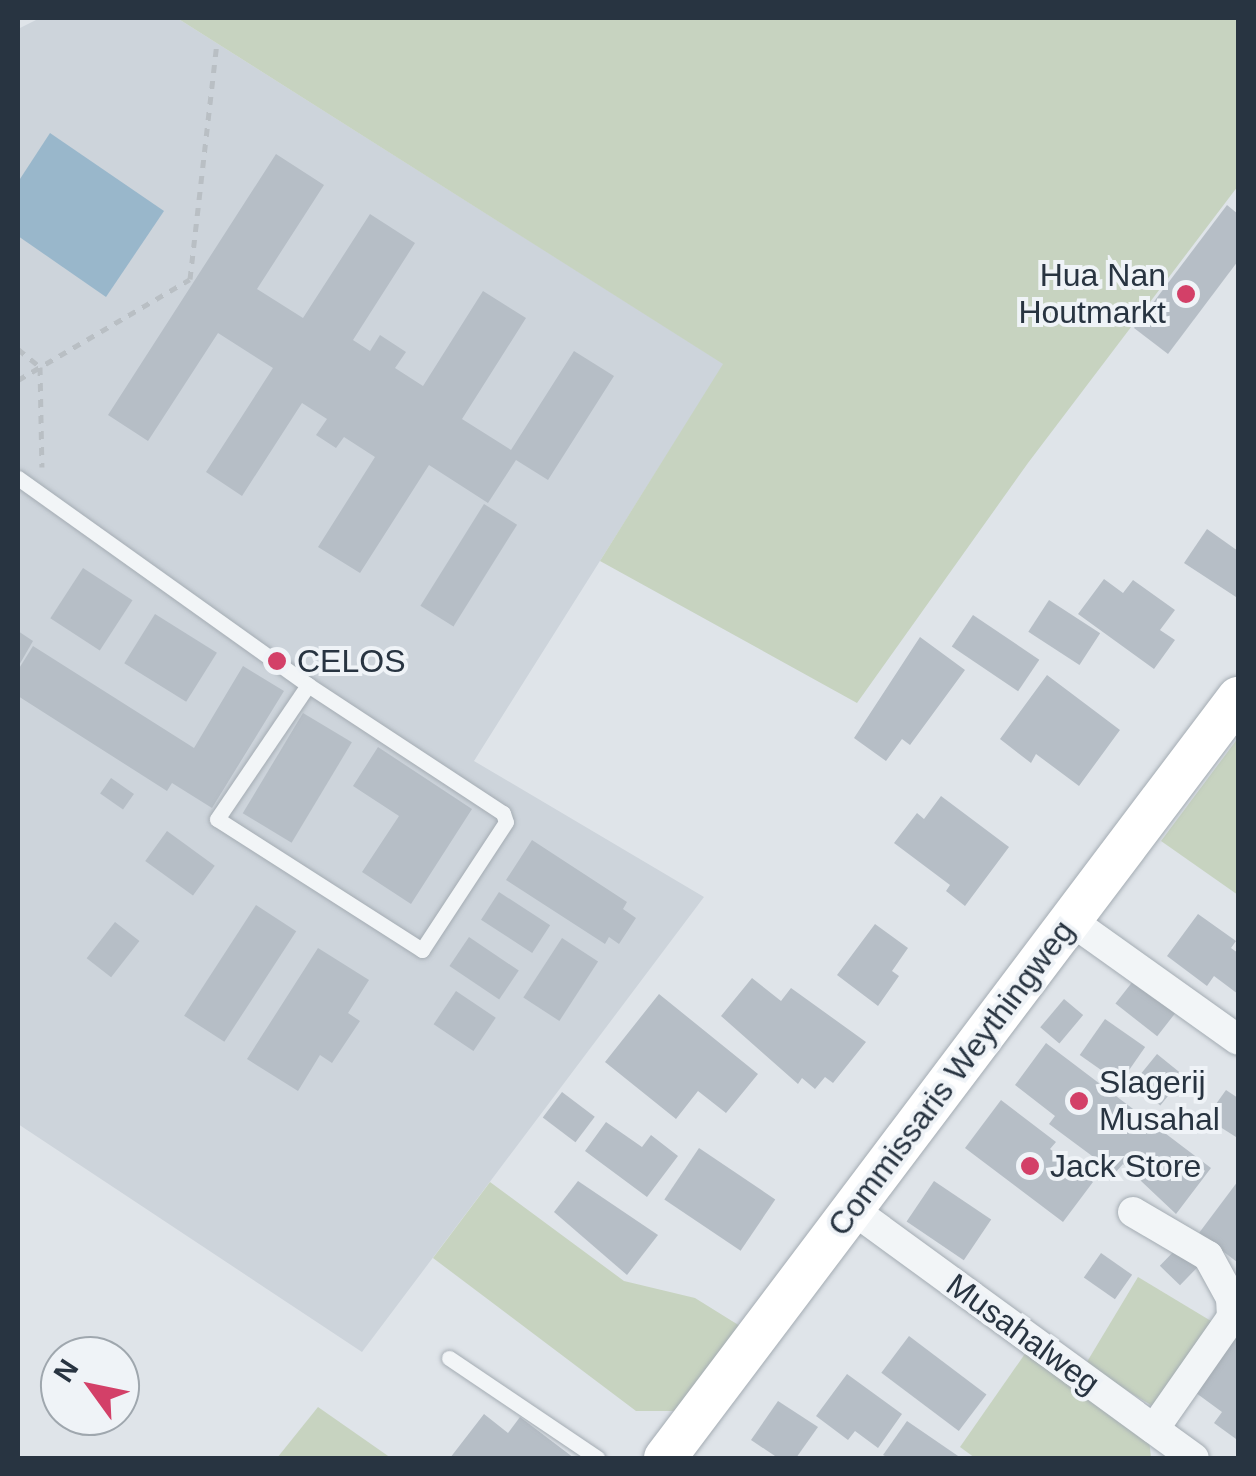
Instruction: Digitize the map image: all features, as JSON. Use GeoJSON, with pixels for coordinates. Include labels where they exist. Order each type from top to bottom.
{"type":"FeatureCollection","features":[{"type":"Feature","properties":{"kind":"main road","name":"Commissaris Weythingweg"},"geometry":{"type":"LineString","coordinates":[[673,1456],[852,1209],[1238,698]]}},
{"type":"Feature","properties":{"kind":"street"},"geometry":{"type":"LineString","coordinates":[[1070,920],[1238,1040]]}},
{"type":"Feature","properties":{"kind":"street","name":"Musahalweg"},"geometry":{"type":"LineString","coordinates":[[852,1209],[1157,1444],[1194,1458]]}},
{"type":"Feature","properties":{"kind":"street"},"geometry":{"type":"LineString","coordinates":[[1133,1212],[1208,1256],[1231,1298],[1235,1319],[1157,1444]]}},
{"type":"Feature","properties":{"kind":"lane"},"geometry":{"type":"LineString","coordinates":[[18,478],[308,685],[506,818],[422,950],[216,819],[308,685]]}},
{"type":"Feature","properties":{"kind":"lane"},"geometry":{"type":"LineString","coordinates":[[449,1358],[597,1458]]}},
{"type":"Feature","properties":{"kind":"path"},"geometry":{"type":"LineString","coordinates":[[18,380],[190,279],[217,42]]}},
{"type":"Feature","properties":{"kind":"path"},"geometry":{"type":"LineString","coordinates":[[18,349],[40,367],[42,495]]}},
{"type":"Feature","properties":{"kind":"shaded area","name":"CELOS"},"geometry":{"type":"Polygon","coordinates":[[[40,18],[177,18],[724,364],[474,761],[704,897],[362,1352],[18,1124],[18,29],[40,18]]]}},
{"type":"Feature","properties":{"kind":"green space"},"geometry":{"type":"Polygon","coordinates":[[[177,18],[1238,18],[1238,186],[1028,463],[857,703],[600,561],[723,364],[177,18]]]}},
{"type":"Feature","properties":{"kind":"green space"},"geometry":{"type":"Polygon","coordinates":[[[1238,738],[1238,895],[1161,841],[1238,738]]]}},
{"type":"Feature","properties":{"kind":"green space"},"geometry":{"type":"Polygon","coordinates":[[[490,1182],[624,1281],[695,1298],[740,1326],[678,1411],[636,1411],[433,1258],[490,1182]]]}},
{"type":"Feature","properties":{"kind":"green space"},"geometry":{"type":"Polygon","coordinates":[[[1138,1277],[1217,1324],[1164,1413],[1085,1365],[1138,1277]]]}},
{"type":"Feature","properties":{"kind":"green space"},"geometry":{"type":"Polygon","coordinates":[[[1029,1348],[1149,1438],[1151,1458],[975,1458],[960,1447],[1029,1348]]]}},
{"type":"Feature","properties":{"kind":"green space"},"geometry":{"type":"Polygon","coordinates":[[[318,1407],[391,1458],[277,1458],[318,1407]]]}},
{"type":"Feature","properties":{"kind":"water"},"geometry":{"type":"Polygon","coordinates":[[[50,133],[164,211],[106,297],[18,236],[18,182],[50,133]]]}},
{"type":"Feature","properties":{"kind":"building"},"geometry":{"type":"Polygon","coordinates":[[[276,154],[324,185],[257,289],[303,318],[370,214],[415,243],[353,340],[370,351],[380,335],[406,352],[395,368],[423,386],[483,291],[526,318],[462,419],[511,450],[574,351],[614,376],[548,480],[516,460],[488,503],[429,465],[360,573],[318,547],[375,457],[344,437],[336,448],[316,435],[327,419],[302,403],[242,496],[206,472],[273,368],[218,333],[148,441],[108,415],[276,154]]]}},
{"type":"Feature","properties":{"kind":"building","name":"Hua Nan Houtmarkt"},"geometry":{"type":"Polygon","coordinates":[[[1227,205],[1238,214],[1238,261],[1168,354],[1134,328],[1227,205]]]}},
{"type":"Feature","properties":{"kind":"building"},"geometry":{"type":"Polygon","coordinates":[[[484,504],[517,525],[453,626],[420,606],[484,504]]]}},
{"type":"Feature","properties":{"kind":"building"},"geometry":{"type":"Polygon","coordinates":[[[1207,529],[1238,551],[1236,597],[1184,563],[1207,529]]]}},
{"type":"Feature","properties":{"kind":"building"},"geometry":{"type":"Polygon","coordinates":[[[83,568],[132,600],[100,650],[50,618],[83,568]]]}},
{"type":"Feature","properties":{"kind":"building"},"geometry":{"type":"Polygon","coordinates":[[[1104,579],[1123,593],[1133,580],[1175,610],[1160,630],[1175,640],[1154,669],[1078,614],[1104,579]]]}},
{"type":"Feature","properties":{"kind":"building"},"geometry":{"type":"Polygon","coordinates":[[[1049,600],[1100,633],[1079,665],[1028,632],[1049,600]]]}},
{"type":"Feature","properties":{"kind":"building"},"geometry":{"type":"Polygon","coordinates":[[[155,614],[217,653],[186,702],[124,663],[155,614]]]}},
{"type":"Feature","properties":{"kind":"building"},"geometry":{"type":"Polygon","coordinates":[[[973,615],[1039,660],[1018,691],[952,647],[973,615]]]}},
{"type":"Feature","properties":{"kind":"building"},"geometry":{"type":"Polygon","coordinates":[[[18,631],[33,641],[18,667],[18,631]]]}},
{"type":"Feature","properties":{"kind":"building"},"geometry":{"type":"Polygon","coordinates":[[[920,637],[965,670],[910,745],[902,739],[886,761],[854,738],[920,637]]]}},
{"type":"Feature","properties":{"kind":"building"},"geometry":{"type":"Polygon","coordinates":[[[33,646],[194,748],[243,666],[284,691],[212,808],[172,783],[167,791],[18,696],[18,670],[33,646]]]}},
{"type":"Feature","properties":{"kind":"building"},"geometry":{"type":"Polygon","coordinates":[[[1047,675],[1120,730],[1079,786],[1036,754],[1031,763],[1000,739],[1047,675]]]}},
{"type":"Feature","properties":{"kind":"building"},"geometry":{"type":"Polygon","coordinates":[[[303,713],[352,742],[292,843],[243,813],[303,713]]]}},
{"type":"Feature","properties":{"kind":"building"},"geometry":{"type":"Polygon","coordinates":[[[378,747],[472,809],[411,904],[362,872],[399,816],[353,786],[378,747]]]}},
{"type":"Feature","properties":{"kind":"building"},"geometry":{"type":"Polygon","coordinates":[[[111,778],[134,794],[123,810],[100,794],[111,778]]]}},
{"type":"Feature","properties":{"kind":"building"},"geometry":{"type":"Polygon","coordinates":[[[941,796],[1009,847],[965,906],[946,891],[950,885],[894,843],[917,813],[924,819],[941,796]]]}},
{"type":"Feature","properties":{"kind":"building"},"geometry":{"type":"Polygon","coordinates":[[[167,831],[215,866],[193,896],[145,861],[167,831]]]}},
{"type":"Feature","properties":{"kind":"building"},"geometry":{"type":"Polygon","coordinates":[[[532,840],[627,902],[623,909],[636,918],[619,944],[609,937],[605,944],[506,880],[532,840]]]}},
{"type":"Feature","properties":{"kind":"building"},"geometry":{"type":"Polygon","coordinates":[[[499,892],[550,925],[532,953],[481,920],[499,892]]]}},
{"type":"Feature","properties":{"kind":"building"},"geometry":{"type":"Polygon","coordinates":[[[256,905],[296,931],[224,1042],[184,1016],[256,905]]]}},
{"type":"Feature","properties":{"kind":"building"},"geometry":{"type":"Polygon","coordinates":[[[1198,914],[1236,941],[1231,948],[1238,953],[1238,994],[1214,976],[1207,986],[1167,956],[1198,914]]]}},
{"type":"Feature","properties":{"kind":"building"},"geometry":{"type":"Polygon","coordinates":[[[115,922],[139,941],[111,977],[87,958],[115,922]]]}},
{"type":"Feature","properties":{"kind":"building"},"geometry":{"type":"Polygon","coordinates":[[[875,924],[908,948],[892,971],[899,976],[878,1006],[837,975],[875,924]]]}},
{"type":"Feature","properties":{"kind":"building"},"geometry":{"type":"Polygon","coordinates":[[[469,937],[519,971],[499,1000],[449,966],[469,937]]]}},
{"type":"Feature","properties":{"kind":"building"},"geometry":{"type":"Polygon","coordinates":[[[562,938],[598,961],[559,1021],[523,998],[562,938]]]}},
{"type":"Feature","properties":{"kind":"building"},"geometry":{"type":"Polygon","coordinates":[[[318,948],[369,980],[348,1013],[360,1021],[332,1063],[320,1055],[298,1091],[247,1059],[318,948]]]}},
{"type":"Feature","properties":{"kind":"building"},"geometry":{"type":"Polygon","coordinates":[[[1137,976],[1179,1009],[1157,1036],[1115,1004],[1137,976]]]}},
{"type":"Feature","properties":{"kind":"building"},"geometry":{"type":"Polygon","coordinates":[[[752,978],[781,1001],[791,988],[866,1042],[833,1083],[825,1077],[815,1089],[802,1078],[798,1084],[721,1016],[752,978]]]}},
{"type":"Feature","properties":{"kind":"building"},"geometry":{"type":"Polygon","coordinates":[[[456,991],[496,1018],[473,1051],[434,1024],[456,991]]]}},
{"type":"Feature","properties":{"kind":"building"},"geometry":{"type":"Polygon","coordinates":[[[659,994],[758,1074],[726,1113],[698,1091],[676,1119],[605,1062],[659,994]]]}},
{"type":"Feature","properties":{"kind":"building"},"geometry":{"type":"Polygon","coordinates":[[[1064,999],[1083,1015],[1059,1043],[1040,1027],[1064,999]]]}},
{"type":"Feature","properties":{"kind":"building"},"geometry":{"type":"Polygon","coordinates":[[[1105,1019],[1145,1047],[1120,1083],[1080,1055],[1105,1019]]]}},
{"type":"Feature","properties":{"kind":"building","name":"Slagerij Musahal"},"geometry":{"type":"Polygon","coordinates":[[[1046,1043],[1211,1168],[1176,1214],[1123,1164],[1115,1173],[1049,1124],[1055,1116],[1015,1085],[1046,1043]]]}},
{"type":"Feature","properties":{"kind":"building"},"geometry":{"type":"Polygon","coordinates":[[[1157,1054],[1184,1076],[1160,1106],[1133,1084],[1157,1054]]]}},
{"type":"Feature","properties":{"kind":"building"},"geometry":{"type":"Polygon","coordinates":[[[1226,1090],[1238,1098],[1236,1137],[1206,1118],[1226,1090]]]}},
{"type":"Feature","properties":{"kind":"building"},"geometry":{"type":"Polygon","coordinates":[[[562,1092],[595,1117],[575,1142],[543,1118],[562,1092]]]}},
{"type":"Feature","properties":{"kind":"building","name":"Jack Store"},"geometry":{"type":"Polygon","coordinates":[[[1001,1100],[1056,1142],[1050,1149],[1093,1182],[1063,1222],[965,1148],[1001,1100]]]}},
{"type":"Feature","properties":{"kind":"building"},"geometry":{"type":"Polygon","coordinates":[[[606,1122],[642,1147],[651,1135],[678,1156],[647,1197],[585,1151],[606,1122]]]}},
{"type":"Feature","properties":{"kind":"building"},"geometry":{"type":"Polygon","coordinates":[[[699,1148],[775,1199],[741,1251],[664,1199],[699,1148]]]}},
{"type":"Feature","properties":{"kind":"building"},"geometry":{"type":"Polygon","coordinates":[[[578,1181],[658,1235],[627,1275],[554,1212],[578,1181]]]}},
{"type":"Feature","properties":{"kind":"building"},"geometry":{"type":"Polygon","coordinates":[[[934,1181],[991,1220],[964,1260],[907,1222],[934,1181]]]}},
{"type":"Feature","properties":{"kind":"building"},"geometry":{"type":"Polygon","coordinates":[[[1238,1181],[1238,1260],[1237,1262],[1199,1233],[1238,1181]]]}},
{"type":"Feature","properties":{"kind":"building"},"geometry":{"type":"Polygon","coordinates":[[[1180,1245],[1200,1264],[1180,1285],[1160,1266],[1180,1245]]]}},
{"type":"Feature","properties":{"kind":"building"},"geometry":{"type":"Polygon","coordinates":[[[1101,1253],[1132,1275],[1115,1299],[1084,1278],[1101,1253]]]}},
{"type":"Feature","properties":{"kind":"building"},"geometry":{"type":"Polygon","coordinates":[[[1234,1331],[1238,1334],[1236,1439],[1214,1423],[1222,1412],[1192,1390],[1234,1331]]]}},
{"type":"Feature","properties":{"kind":"building"},"geometry":{"type":"Polygon","coordinates":[[[909,1336],[986,1394],[959,1431],[881,1373],[909,1336]]]}},
{"type":"Feature","properties":{"kind":"building"},"geometry":{"type":"Polygon","coordinates":[[[847,1374],[902,1414],[878,1448],[855,1431],[848,1440],[816,1416],[847,1374]]]}},
{"type":"Feature","properties":{"kind":"building"},"geometry":{"type":"Polygon","coordinates":[[[778,1401],[818,1427],[796,1458],[778,1458],[751,1440],[778,1401]]]}},
{"type":"Feature","properties":{"kind":"building"},"geometry":{"type":"Polygon","coordinates":[[[484,1414],[508,1433],[520,1417],[574,1458],[450,1458],[484,1414]]]}},
{"type":"Feature","properties":{"kind":"building"},"geometry":{"type":"Polygon","coordinates":[[[907,1421],[961,1458],[883,1455],[907,1421]]]}},
{"type":"Feature","properties":{"kind":"place","name":"Hua Nan Houtmarkt"},"geometry":{"type":"Point","coordinates":[1186,294]}},
{"type":"Feature","properties":{"kind":"place","name":"CELOS"},"geometry":{"type":"Point","coordinates":[277,661]}},
{"type":"Feature","properties":{"kind":"place","name":"Slagerij Musahal"},"geometry":{"type":"Point","coordinates":[1079,1101]}},
{"type":"Feature","properties":{"kind":"place","name":"Jack Store"},"geometry":{"type":"Point","coordinates":[1030,1166]}}]}
